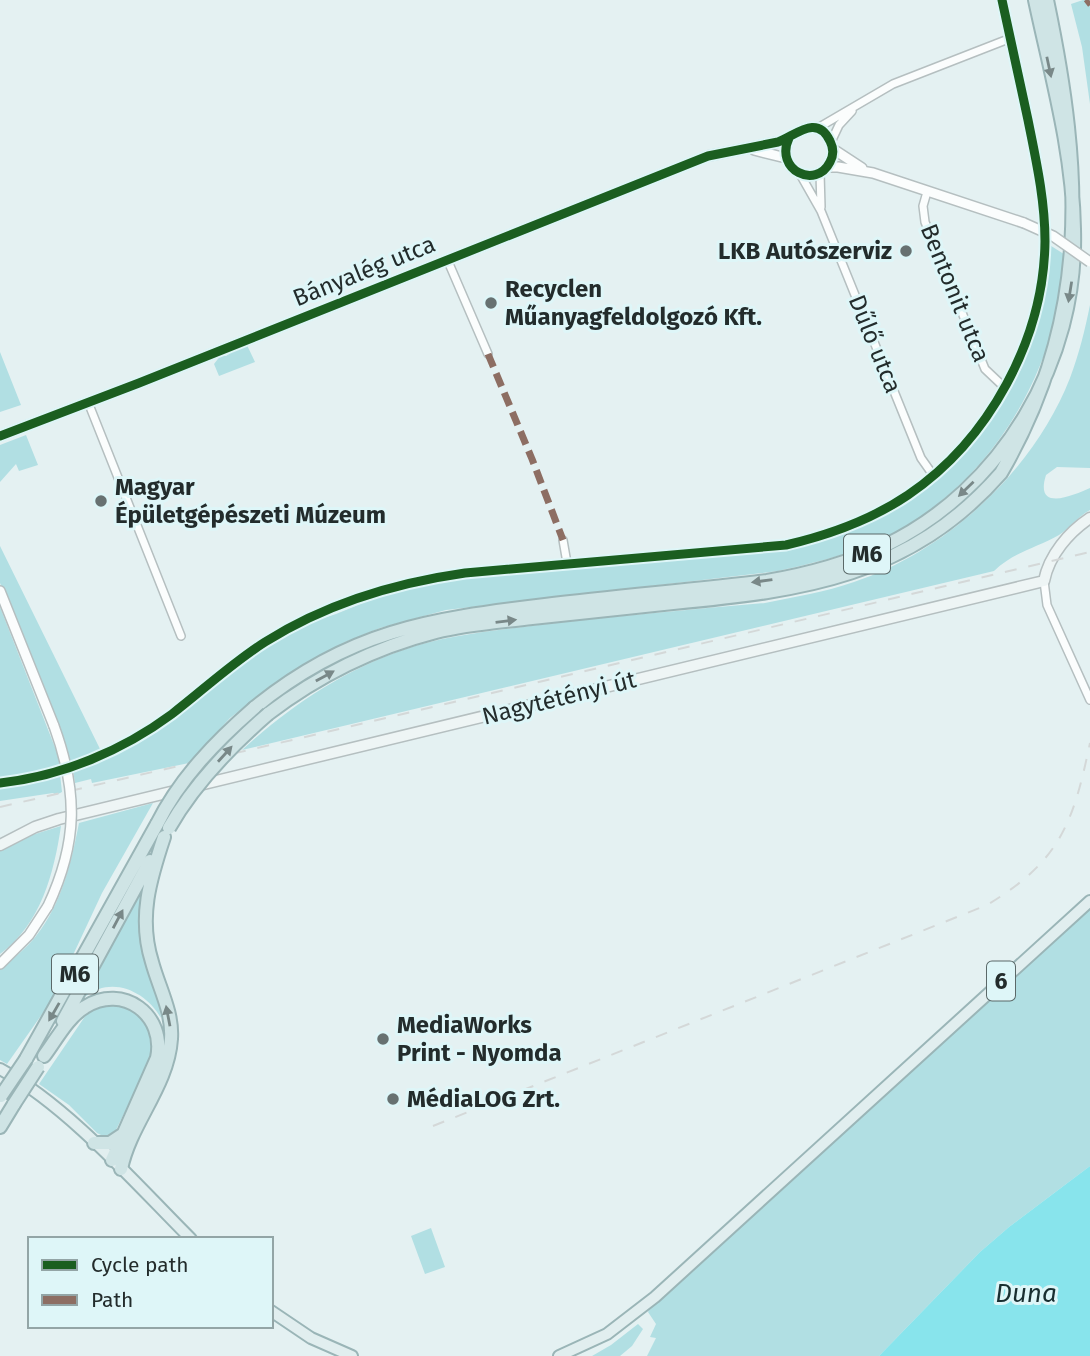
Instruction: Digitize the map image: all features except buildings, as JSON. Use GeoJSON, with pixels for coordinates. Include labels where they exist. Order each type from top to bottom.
{"type":"FeatureCollection","features":[{"type":"Feature","properties":{"kind":"highway","name":"M6"},"geometry":{"type":"LineString","coordinates":[[0,1127],[41,1062],[163,830],[183,782],[220,739],[254,708],[297,675],[368,639],[403,628],[472,614],[754,583],[802,574],[852,560],[923,524],[957,498],[998,455],[1039,393],[1057,348],[1071,292],[1074,240],[1071,181],[1035,0]]}},
{"type":"Feature","properties":{"kind":"highway"},"geometry":{"type":"LineString","coordinates":[[1047,0],[1085,188]]}},
{"type":"Feature","properties":{"kind":"highway"},"geometry":{"type":"LineString","coordinates":[[1087,278],[1089,242]]}},
{"type":"Feature","properties":{"kind":"highway","name":"M6"},"geometry":{"type":"LineString","coordinates":[[1,1097],[163,830],[221,758],[268,714],[307,686],[350,662],[383,648],[439,631],[601,610],[768,593],[817,584],[856,572],[913,545],[968,505],[1023,447],[1049,405]]}},
{"type":"Feature","properties":{"kind":"highway"},"geometry":{"type":"LineString","coordinates":[[117,1164],[165,1067],[170,1044],[168,1010],[151,959],[145,926],[149,885],[163,830]]}},
{"type":"Feature","properties":{"kind":"highway"},"geometry":{"type":"LineString","coordinates":[[41,1062],[74,1017],[94,1002],[122,1000],[137,1005],[147,1014],[156,1029],[158,1053],[152,1073],[122,1135],[117,1164]]}},
{"type":"Feature","properties":{"kind":"highway"},"geometry":{"type":"LineString","coordinates":[[94,1143],[110,1143],[122,1135]]}},
{"type":"Feature","properties":{"kind":"main road"},"geometry":{"type":"LineString","coordinates":[[1044,581],[1049,565],[1064,542],[1076,528],[1090,519]]}},
{"type":"Feature","properties":{"kind":"main road","name":"Nagytétényi út"},"geometry":{"type":"LineString","coordinates":[[0,845],[27,831],[60,819],[1044,581]]}},
{"type":"Feature","properties":{"kind":"main road","name":"6"},"geometry":{"type":"LineString","coordinates":[[559,1356],[607,1334],[655,1297],[1090,901]]}},
{"type":"Feature","properties":{"kind":"main road"},"geometry":{"type":"LineString","coordinates":[[0,1069],[38,1093],[117,1164],[189,1237]]}},
{"type":"Feature","properties":{"kind":"main road"},"geometry":{"type":"LineString","coordinates":[[273,1312],[311,1338],[352,1356]]}},
{"type":"Feature","properties":{"kind":"street"},"geometry":{"type":"LineString","coordinates":[[0,783],[64,769],[109,751],[172,714],[265,642],[352,598],[421,579],[566,563],[744,551],[786,545],[820,537],[856,523],[908,495],[958,452],[984,420],[1018,361],[1035,313],[1045,241],[1039,178],[1002,0]]}},
{"type":"Feature","properties":{"kind":"street","name":"Bányalég utca"},"geometry":{"type":"LineString","coordinates":[[0,436],[708,156],[789,138],[804,128],[816,128],[893,84],[1011,38]]}},
{"type":"Feature","properties":{"kind":"street","name":"Bányalég utca"},"geometry":{"type":"LineString","coordinates":[[823,170],[831,162],[832,146],[839,125],[857,105]]}},
{"type":"Feature","properties":{"kind":"street"},"geometry":{"type":"LineString","coordinates":[[816,128],[828,136],[840,155],[873,173],[1024,223],[1053,236],[1090,262]]}},
{"type":"Feature","properties":{"kind":"street"},"geometry":{"type":"LineString","coordinates":[[789,138],[786,158],[790,167],[800,174],[807,175],[838,167],[873,173]]}},
{"type":"Feature","properties":{"kind":"street","name":"Bányalég utca"},"geometry":{"type":"LineString","coordinates":[[744,149],[786,158]]}},
{"type":"Feature","properties":{"kind":"street","name":"Dűlő utca"},"geometry":{"type":"LineString","coordinates":[[821,211],[823,170]]}},
{"type":"Feature","properties":{"kind":"street","name":"Dűlő utca"},"geometry":{"type":"LineString","coordinates":[[800,174],[821,211],[920,458],[933,475]]}},
{"type":"Feature","properties":{"kind":"street","name":"Bentonit utca"},"geometry":{"type":"LineString","coordinates":[[927,192],[923,206],[925,222],[985,369],[1003,387]]}},
{"type":"Feature","properties":{"kind":"street"},"geometry":{"type":"LineString","coordinates":[[447,259],[488,354]]}},
{"type":"Feature","properties":{"kind":"street"},"geometry":{"type":"LineString","coordinates":[[88,402],[181,636]]}},
{"type":"Feature","properties":{"kind":"street"},"geometry":{"type":"LineString","coordinates":[[563,540],[566,563]]}},
{"type":"Feature","properties":{"kind":"street"},"geometry":{"type":"LineString","coordinates":[[1044,581],[1047,605],[1090,700]]}},
{"type":"Feature","properties":{"kind":"street"},"geometry":{"type":"LineString","coordinates":[[0,591],[54,726],[67,766],[73,814],[64,868],[48,906],[29,935],[0,964]]}},
{"type":"Feature","properties":{"kind":"shaded area"},"geometry":{"type":"Polygon","coordinates":[[[1090,0],[1090,104],[1082,47],[1071,4],[1090,0]]]}},
{"type":"Feature","properties":{"kind":"shaded area"},"geometry":{"type":"Polygon","coordinates":[[[1048,244],[1067,256],[1065,278],[1047,346],[1020,407],[1003,434],[961,484],[936,505],[893,534],[845,554],[778,571],[446,610],[380,628],[345,642],[275,683],[230,718],[189,763],[92,783],[91,779],[75,783],[73,770],[104,758],[142,738],[269,643],[299,626],[395,590],[424,582],[471,576],[783,550],[824,540],[869,521],[906,500],[939,475],[969,447],[995,415],[1016,379],[1032,340],[1043,298],[1048,244]]]}},
{"type":"Feature","properties":{"kind":"shaded area"},"geometry":{"type":"Polygon","coordinates":[[[1090,305],[1090,468],[1057,467],[1046,475],[1044,487],[1050,498],[1066,497],[1090,488],[1090,510],[1059,535],[1017,555],[994,571],[242,750],[278,719],[317,692],[359,668],[419,645],[470,634],[538,625],[765,603],[832,589],[889,568],[954,528],[1010,475],[1034,444],[1054,412],[1070,378],[1090,305]]]}},
{"type":"Feature","properties":{"kind":"shaded area"},"geometry":{"type":"Polygon","coordinates":[[[246,343],[255,362],[219,376],[214,364],[221,355],[226,356],[246,343]]]}},
{"type":"Feature","properties":{"kind":"shaded area"},"geometry":{"type":"Polygon","coordinates":[[[0,352],[21,405],[0,412],[0,352]]]}},
{"type":"Feature","properties":{"kind":"shaded area"},"geometry":{"type":"Polygon","coordinates":[[[26,435],[38,465],[19,471],[16,464],[0,482],[0,445],[26,435]]]}},
{"type":"Feature","properties":{"kind":"shaded area"},"geometry":{"type":"Polygon","coordinates":[[[0,546],[101,751],[70,763],[0,583],[0,546]]]}},
{"type":"Feature","properties":{"kind":"shaded area"},"geometry":{"type":"Polygon","coordinates":[[[0,607],[61,766],[28,775],[0,778],[0,607]]]}},
{"type":"Feature","properties":{"kind":"shaded area"},"geometry":{"type":"Polygon","coordinates":[[[60,774],[62,792],[56,795],[53,793],[0,801],[0,787],[60,774]]]}},
{"type":"Feature","properties":{"kind":"shaded area"},"geometry":{"type":"Polygon","coordinates":[[[153,803],[102,893],[52,1000],[7,1064],[0,1060],[0,970],[32,941],[53,910],[69,868],[79,823],[153,803]]]}},
{"type":"Feature","properties":{"kind":"shaded area"},"geometry":{"type":"Polygon","coordinates":[[[61,826],[49,879],[35,913],[26,928],[0,954],[0,851],[32,835],[61,826]]]}},
{"type":"Feature","properties":{"kind":"shaded area"},"geometry":{"type":"Polygon","coordinates":[[[141,891],[140,941],[161,1018],[146,1000],[127,989],[106,987],[85,997],[141,891]]]}},
{"type":"Feature","properties":{"kind":"shaded area"},"geometry":{"type":"Polygon","coordinates":[[[1090,908],[1090,1166],[980,1252],[879,1356],[647,1356],[656,1338],[650,1337],[656,1324],[648,1312],[650,1308],[1090,908]]]}},
{"type":"Feature","properties":{"kind":"shaded area"},"geometry":{"type":"Polygon","coordinates":[[[117,1002],[143,1016],[151,1029],[153,1044],[148,1064],[116,1130],[105,1137],[97,1133],[69,1105],[39,1084],[88,1012],[104,1003],[117,1002]]]}},
{"type":"Feature","properties":{"kind":"shaded area"},"geometry":{"type":"Polygon","coordinates":[[[431,1228],[445,1267],[425,1274],[411,1236],[431,1228]]]}},
{"type":"Feature","properties":{"kind":"shaded area"},"geometry":{"type":"Polygon","coordinates":[[[638,1324],[643,1329],[632,1346],[620,1356],[592,1356],[611,1345],[638,1324]]]}},
{"type":"Feature","properties":{"kind":"water","name":"Duna"},"geometry":{"type":"Polygon","coordinates":[[[1090,1166],[1090,1356],[879,1356],[980,1252],[1090,1166]]]}},
{"type":"Feature","properties":{"kind":"railway"},"geometry":{"type":"LineString","coordinates":[[0,807],[1090,552]]}},
{"type":"Feature","properties":{"kind":"railway"},"geometry":{"type":"LineString","coordinates":[[433,1126],[987,905],[1032,873],[1060,838],[1077,796],[1090,743]]}},
{"type":"Feature","properties":{"kind":"marked path"},"geometry":{"type":"LineString","coordinates":[[1086,4],[1090,1]]}},
{"type":"Feature","properties":{"kind":"marked path"},"geometry":{"type":"LineString","coordinates":[[488,354],[563,540]]}},
{"type":"Feature","properties":{"kind":"cycle path"},"geometry":{"type":"LineString","coordinates":[[0,783],[68,768],[112,750],[172,714],[229,668],[288,628],[337,606],[387,589],[465,573],[786,545],[864,519],[908,495],[937,472],[987,416],[1023,350],[1035,314],[1042,278],[1045,241],[1042,195],[1002,0]]}},
{"type":"Feature","properties":{"kind":"cycle path"},"geometry":{"type":"LineString","coordinates":[[0,436],[708,156],[778,142],[812,127],[819,128],[830,141],[833,151],[830,162],[816,175],[799,173],[787,159],[789,138]]}},
{"type":"Feature","properties":{"kind":"place","name":"LKB Autószerviz"},"geometry":{"type":"Point","coordinates":[906,251]}},
{"type":"Feature","properties":{"kind":"place","name":"Recyclen Műanyagfeldolgozó Kft."},"geometry":{"type":"Point","coordinates":[491,303]}},
{"type":"Feature","properties":{"kind":"place","name":"Magyar Épületgépészeti Múzeum"},"geometry":{"type":"Point","coordinates":[101,501]}},
{"type":"Feature","properties":{"kind":"place","name":"MediaWorks Print - Nyomda"},"geometry":{"type":"Point","coordinates":[383,1039]}},
{"type":"Feature","properties":{"kind":"place","name":"MédiaLOG Zrt."},"geometry":{"type":"Point","coordinates":[393,1099]}}]}
